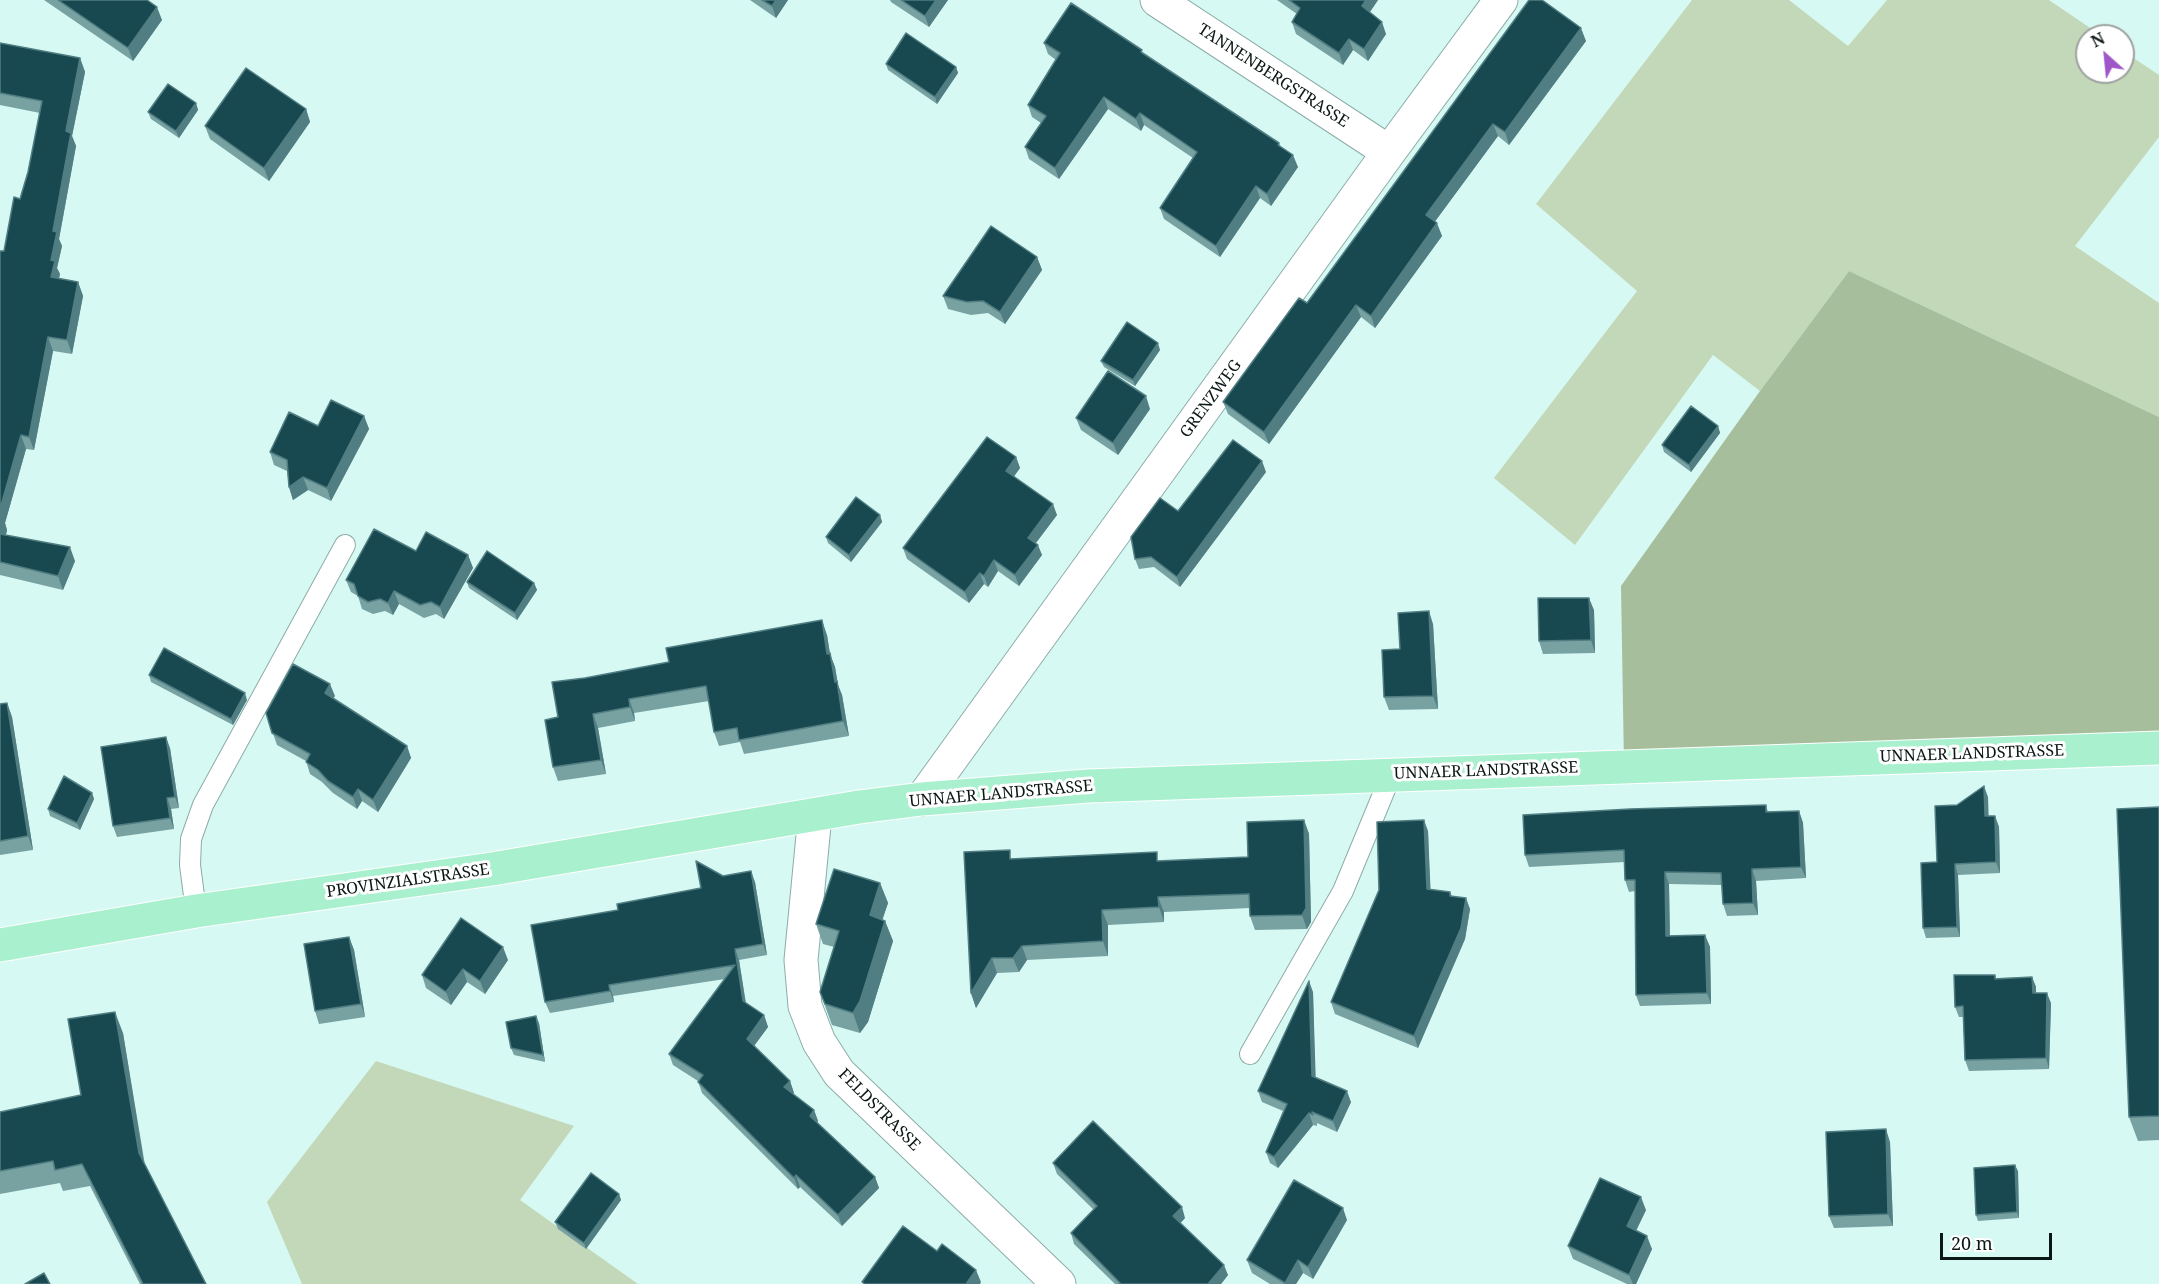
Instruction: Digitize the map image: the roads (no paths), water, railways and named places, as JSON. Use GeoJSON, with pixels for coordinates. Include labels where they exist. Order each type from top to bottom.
{"type":"FeatureCollection","features":[{"type":"Feature","properties":{"kind":"main road","name":"UNNAER LANDSTRASSE"},"geometry":{"type":"LineString","coordinates":[[815,815],[922,799],[1088,786],[2159,748]]}},
{"type":"Feature","properties":{"kind":"main road","name":"PROVINZIALSTRASSE"},"geometry":{"type":"LineString","coordinates":[[0,945],[196,911],[492,869],[815,815]]}},
{"type":"Feature","properties":{"kind":"street","name":"TANNENBERGSTRASSE"},"geometry":{"type":"LineString","coordinates":[[1157,0],[1389,152]]}},
{"type":"Feature","properties":{"kind":"street","name":"GRENZWEG"},"geometry":{"type":"LineString","coordinates":[[922,799],[1501,0]]}},
{"type":"Feature","properties":{"kind":"street","name":"FELDSTRASSE"},"geometry":{"type":"LineString","coordinates":[[815,815],[801,960],[805,1006],[819,1042],[839,1073],[1059,1284]]}},
{"type":"Feature","properties":{"kind":"lane"},"geometry":{"type":"LineString","coordinates":[[196,911],[190,865],[191,839],[204,805],[345,545]]}},
{"type":"Feature","properties":{"kind":"lane"},"geometry":{"type":"LineString","coordinates":[[1250,1054],[1343,891],[1391,775]]}}]}
